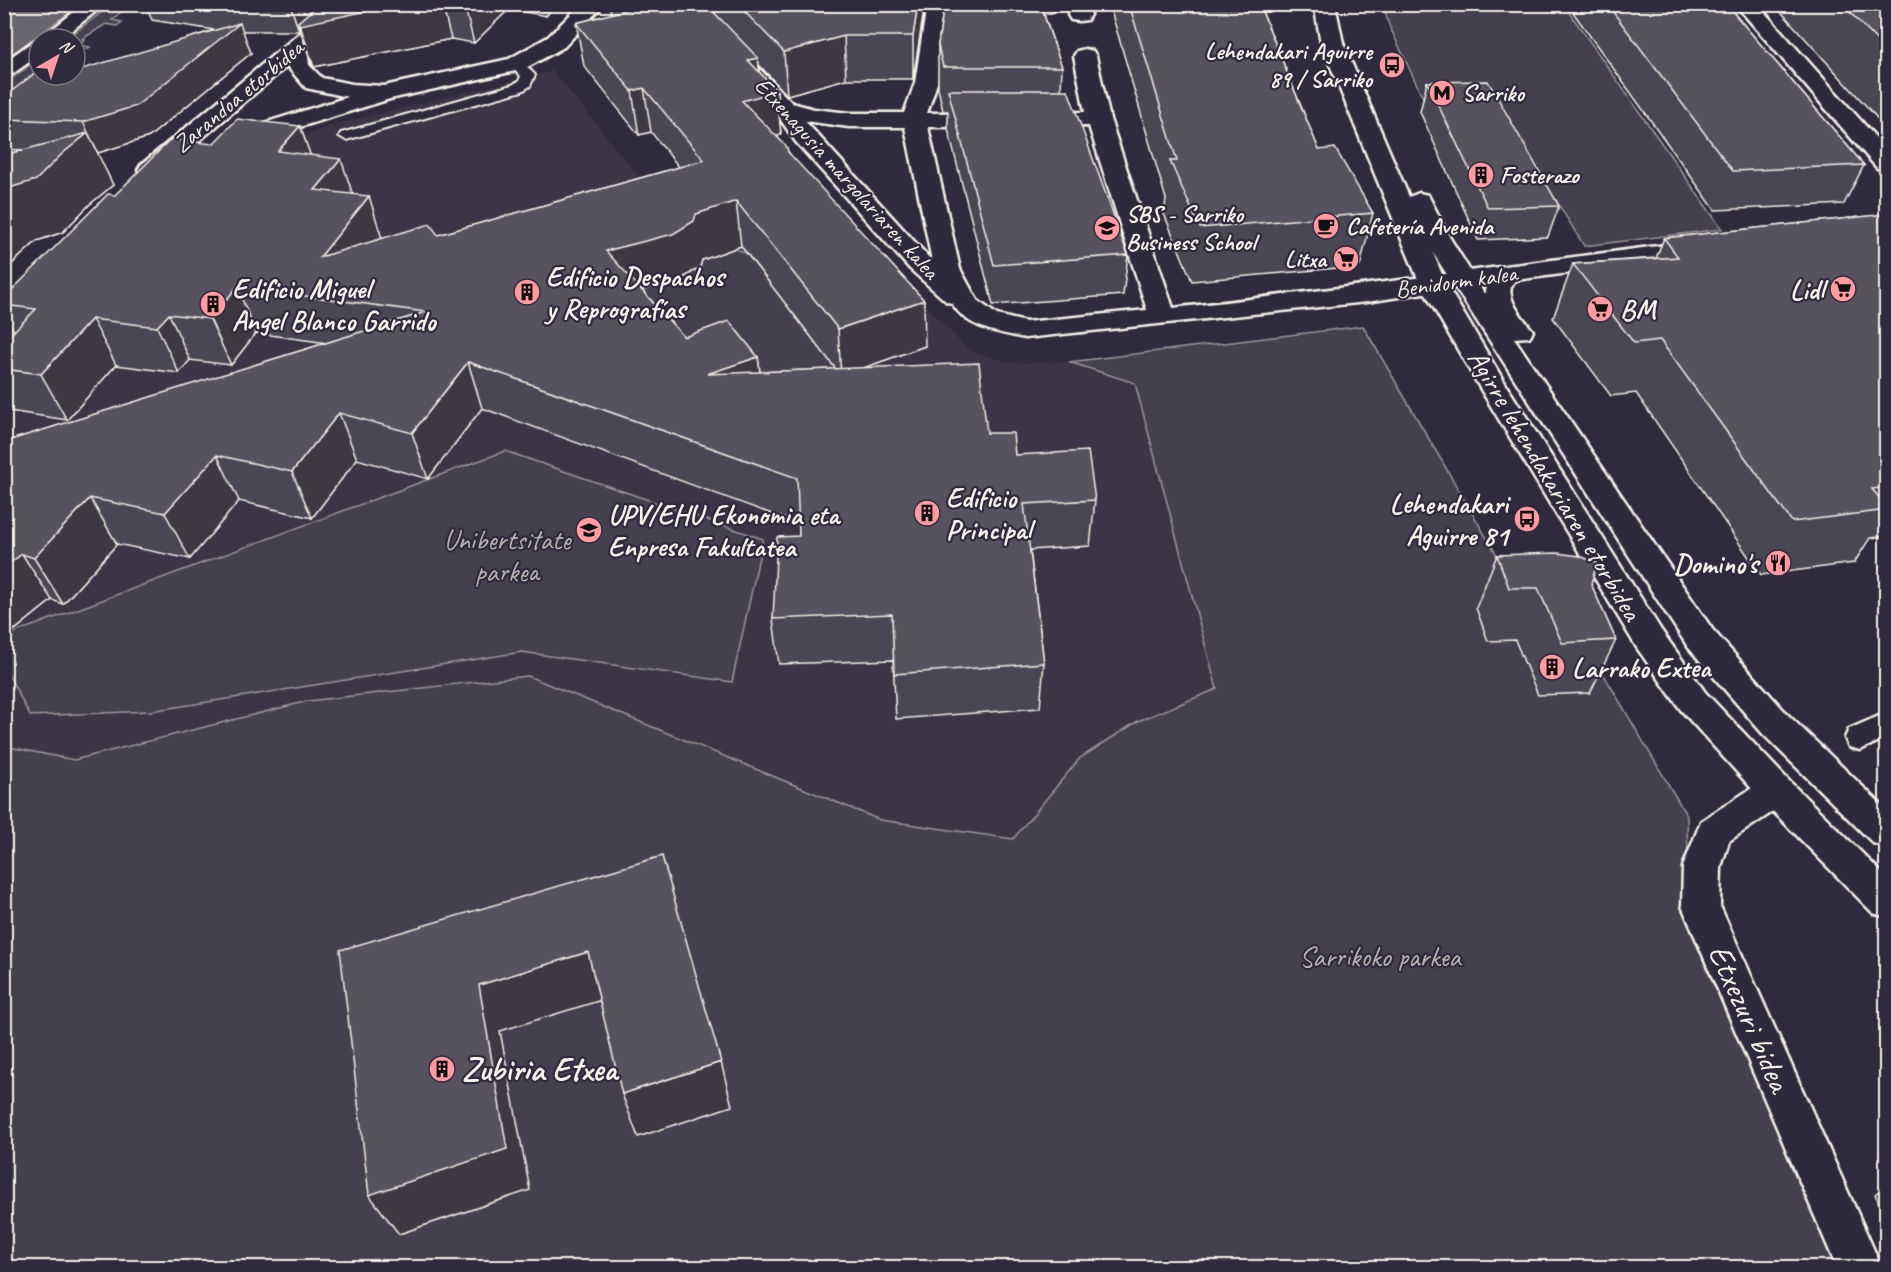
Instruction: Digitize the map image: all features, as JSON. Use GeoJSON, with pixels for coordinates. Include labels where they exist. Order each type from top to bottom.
{"type":"FeatureCollection","features":[{"type":"Feature","properties":{"kind":"street"},"geometry":{"type":"LineString","coordinates":[[65,27],[96,4]]}},
{"type":"Feature","properties":{"kind":"street","name":"Zarandoa etorbidea"},"geometry":{"type":"LineString","coordinates":[[348,4],[138,188],[214,149],[255,132],[384,93]]}},
{"type":"Feature","properties":{"kind":"street"},"geometry":{"type":"LineString","coordinates":[[306,39],[297,57],[298,66],[314,82],[352,91],[384,93],[516,64],[556,42],[594,4]]}},
{"type":"Feature","properties":{"kind":"street"},"geometry":{"type":"LineString","coordinates":[[575,24],[607,4]]}},
{"type":"Feature","properties":{"kind":"street","name":"Etxenagusia margolariaren kalea"},"geometry":{"type":"LineString","coordinates":[[674,4],[704,23]]}},
{"type":"Feature","properties":{"kind":"street","name":"Etxenagusia margolariaren kalea"},"geometry":{"type":"LineString","coordinates":[[692,4],[704,23],[784,108],[804,137],[912,255],[966,305],[988,321],[1025,330]]}},
{"type":"Feature","properties":{"kind":"street"},"geometry":{"type":"LineString","coordinates":[[938,4],[926,83],[914,118],[947,268],[966,305]]}},
{"type":"Feature","properties":{"kind":"street","name":"Agirre lehendakariaren etorbidea"},"geometry":{"type":"LineString","coordinates":[[1324,4],[1332,43],[1447,281],[1499,396],[1649,639],[1694,701],[1776,791],[1887,901]]}},
{"type":"Feature","properties":{"kind":"street","name":"Agirre lehendakariaren etorbidea"},"geometry":{"type":"LineString","coordinates":[[1339,4],[1342,25],[1372,100],[1437,238],[1447,281],[1531,385],[1700,638],[1775,724],[1887,832]]}},
{"type":"Feature","properties":{"kind":"street"},"geometry":{"type":"LineString","coordinates":[[1744,4],[1887,163]]}},
{"type":"Feature","properties":{"kind":"street"},"geometry":{"type":"LineString","coordinates":[[4,71],[27,55]]}},
{"type":"Feature","properties":{"kind":"street"},"geometry":{"type":"LineString","coordinates":[[1085,56],[1098,119],[1163,317]]}},
{"type":"Feature","properties":{"kind":"street"},"geometry":{"type":"LineString","coordinates":[[784,108],[812,116],[849,120],[1098,119]]}},
{"type":"Feature","properties":{"kind":"street","name":"Benidorm kalea"},"geometry":{"type":"LineString","coordinates":[[1025,330],[1366,294],[1510,272],[1723,246]]}},
{"type":"Feature","properties":{"kind":"street","name":"Agirre lehendakariaren etorbidea"},"geometry":{"type":"LineString","coordinates":[[1510,272],[1500,279],[1497,286],[1498,298],[1539,365],[1531,385]]}},
{"type":"Feature","properties":{"kind":"street"},"geometry":{"type":"LineString","coordinates":[[1860,738],[1887,725]]}},
{"type":"Feature","properties":{"kind":"street","name":"Etxezuri bidea"},"geometry":{"type":"LineString","coordinates":[[1776,791],[1714,832],[1702,867],[1701,906],[1860,1268]]}},
{"type":"Feature","properties":{"kind":"lane"},"geometry":{"type":"LineString","coordinates":[[346,136],[517,88],[525,83],[528,75],[516,64]]}},
{"type":"Feature","properties":{"kind":"shaded area"},"geometry":{"type":"Polygon","coordinates":[[[5,4],[80,4],[49,27],[27,27],[27,43],[5,59],[5,4]]]}},
{"type":"Feature","properties":{"kind":"shaded area","name":"UPV/EHU Ekonomia eta Enpresa Fakultatea"},"geometry":{"type":"Polygon","coordinates":[[[553,71],[652,193],[783,156],[969,351],[1013,363],[1069,362],[1135,383],[1217,689],[1138,721],[1080,758],[1013,839],[880,820],[528,676],[308,701],[74,760],[5,746],[4,352],[264,149],[336,124],[553,71]]]}},
{"type":"Feature","properties":{"kind":"green space"},"geometry":{"type":"Polygon","coordinates":[[[113,4],[129,5],[112,20],[122,22],[117,26],[106,24],[87,36],[87,27],[82,27],[113,4]]]}},
{"type":"Feature","properties":{"kind":"green space"},"geometry":{"type":"Polygon","coordinates":[[[1383,5],[1564,5],[1722,229],[1584,246],[1497,104],[1425,102],[1389,25],[1383,5]]]}},
{"type":"Feature","properties":{"kind":"green space"},"geometry":{"type":"Polygon","coordinates":[[[27,67],[27,82],[5,95],[5,84],[27,67]]]}},
{"type":"Feature","properties":{"kind":"green space"},"geometry":{"type":"Polygon","coordinates":[[[734,248],[746,253],[838,372],[692,383],[633,281],[680,280],[700,267],[702,260],[734,248]]]}},
{"type":"Feature","properties":{"kind":"green space","name":"Sarrikoko parkea"},"geometry":{"type":"Polygon","coordinates":[[[1363,326],[1509,576],[1544,573],[1687,816],[1689,908],[1844,1267],[5,1267],[4,746],[74,760],[308,701],[528,676],[880,820],[1013,839],[1080,758],[1138,721],[1217,689],[1135,383],[1069,362],[1363,326]]]}},
{"type":"Feature","properties":{"kind":"green space","name":"Unibertsitate parkea"},"geometry":{"type":"Polygon","coordinates":[[[505,451],[763,539],[732,682],[522,652],[151,711],[30,716],[5,668],[5,636],[505,451]]]}},
{"type":"Feature","properties":{"kind":"building"},"geometry":{"type":"Polygon","coordinates":[[[319,4],[401,4],[300,25],[298,22],[319,4]]]}},
{"type":"Feature","properties":{"kind":"building"},"geometry":{"type":"Polygon","coordinates":[[[648,4],[706,4],[758,58],[748,60],[777,91],[742,101],[787,147],[788,152],[924,300],[838,329],[736,201],[696,214],[694,221],[673,234],[606,251],[684,337],[729,321],[758,357],[707,374],[979,363],[987,433],[1013,433],[1015,455],[1088,451],[1095,500],[1024,504],[1044,663],[894,674],[892,614],[773,619],[777,537],[799,536],[797,478],[468,362],[412,433],[339,413],[292,472],[217,455],[165,513],[90,498],[34,558],[22,554],[4,567],[4,442],[426,312],[237,287],[210,319],[169,314],[157,327],[92,319],[41,374],[4,369],[4,341],[36,309],[4,305],[4,298],[108,194],[115,195],[171,139],[213,144],[237,119],[300,126],[278,151],[341,159],[315,190],[369,196],[320,257],[430,224],[438,235],[704,160],[644,88],[632,91],[576,23],[648,4]]]}},
{"type":"Feature","properties":{"kind":"building"},"geometry":{"type":"Polygon","coordinates":[[[737,4],[918,4],[913,36],[844,36],[784,52],[737,4]]]}},
{"type":"Feature","properties":{"kind":"building"},"geometry":{"type":"Polygon","coordinates":[[[944,4],[1040,4],[1062,67],[943,67],[938,45],[944,4]]]}},
{"type":"Feature","properties":{"kind":"building"},"geometry":{"type":"Polygon","coordinates":[[[1129,4],[1259,4],[1319,150],[1335,148],[1373,213],[1200,228],[1170,161],[1177,161],[1129,4]]]}},
{"type":"Feature","properties":{"kind":"building"},"geometry":{"type":"Polygon","coordinates":[[[1607,4],[1726,4],[1864,165],[1733,171],[1607,4]]]}},
{"type":"Feature","properties":{"kind":"building"},"geometry":{"type":"Polygon","coordinates":[[[1842,4],[1887,4],[1887,51],[1842,4]]]}},
{"type":"Feature","properties":{"kind":"building"},"geometry":{"type":"Polygon","coordinates":[[[240,23],[136,106],[83,122],[4,119],[4,97],[27,79],[27,87],[87,87],[87,68],[240,23]]]}},
{"type":"Feature","properties":{"kind":"building"},"geometry":{"type":"Polygon","coordinates":[[[1488,81],[1559,206],[1488,208],[1427,82],[1488,81]]]}},
{"type":"Feature","properties":{"kind":"building"},"geometry":{"type":"Polygon","coordinates":[[[948,90],[1068,90],[1128,255],[994,265],[948,90]]]}},
{"type":"Feature","properties":{"kind":"building"},"geometry":{"type":"Polygon","coordinates":[[[88,133],[63,153],[36,180],[9,188],[4,192],[4,155],[88,133]]]}},
{"type":"Feature","properties":{"kind":"building"},"geometry":{"type":"Polygon","coordinates":[[[1887,214],[1887,487],[1872,489],[1887,510],[1792,522],[1660,340],[1634,343],[1573,264],[1678,257],[1664,238],[1887,214]]]}},
{"type":"Feature","properties":{"kind":"building"},"geometry":{"type":"Polygon","coordinates":[[[1557,553],[1580,556],[1597,563],[1591,584],[1616,640],[1562,643],[1538,588],[1509,588],[1497,555],[1557,553]]]}},
{"type":"Feature","properties":{"kind":"building","name":"Zubiria Etxea"},"geometry":{"type":"Polygon","coordinates":[[[662,856],[721,1062],[622,1094],[588,952],[479,985],[507,1149],[369,1195],[340,950],[662,856]]]}},
{"type":"Feature","properties":{"kind":"place","name":"Lehendakari Aguirre 89 / Sarriko"},"geometry":{"type":"Point","coordinates":[1392,65]}},
{"type":"Feature","properties":{"kind":"place","name":"Sarriko"},"geometry":{"type":"Point","coordinates":[1442,93]}},
{"type":"Feature","properties":{"kind":"place","name":"Fosterazo"},"geometry":{"type":"Point","coordinates":[1481,175]}},
{"type":"Feature","properties":{"kind":"place","name":"Cafetería Avenida"},"geometry":{"type":"Point","coordinates":[1326,226]}},
{"type":"Feature","properties":{"kind":"place","name":"SBS - Sarriko Business School"},"geometry":{"type":"Point","coordinates":[1107,228]}},
{"type":"Feature","properties":{"kind":"place","name":"Litxa"},"geometry":{"type":"Point","coordinates":[1346,259]}},
{"type":"Feature","properties":{"kind":"place","name":"Lidl"},"geometry":{"type":"Point","coordinates":[1843,289]}},
{"type":"Feature","properties":{"kind":"place","name":"Edificio Despachos y Reprografías"},"geometry":{"type":"Point","coordinates":[527,292]}},
{"type":"Feature","properties":{"kind":"place","name":"Edificio Miguel Angel Blanco Garrido"},"geometry":{"type":"Point","coordinates":[213,304]}},
{"type":"Feature","properties":{"kind":"place","name":"BM"},"geometry":{"type":"Point","coordinates":[1600,309]}},
{"type":"Feature","properties":{"kind":"place","name":"Edificio Principal"},"geometry":{"type":"Point","coordinates":[927,513]}},
{"type":"Feature","properties":{"kind":"place","name":"Lehendakari Aguirre 81"},"geometry":{"type":"Point","coordinates":[1527,519]}},
{"type":"Feature","properties":{"kind":"place","name":"UPV/EHU Ekonomia eta Enpresa Fakultatea"},"geometry":{"type":"Point","coordinates":[589,530]}},
{"type":"Feature","properties":{"kind":"place","name":"Domino's"},"geometry":{"type":"Point","coordinates":[1778,563]}},
{"type":"Feature","properties":{"kind":"place","name":"Larrako Extea"},"geometry":{"type":"Point","coordinates":[1552,667]}},
{"type":"Feature","properties":{"kind":"place","name":"Zubiria Etxea"},"geometry":{"type":"Point","coordinates":[442,1069]}}]}
